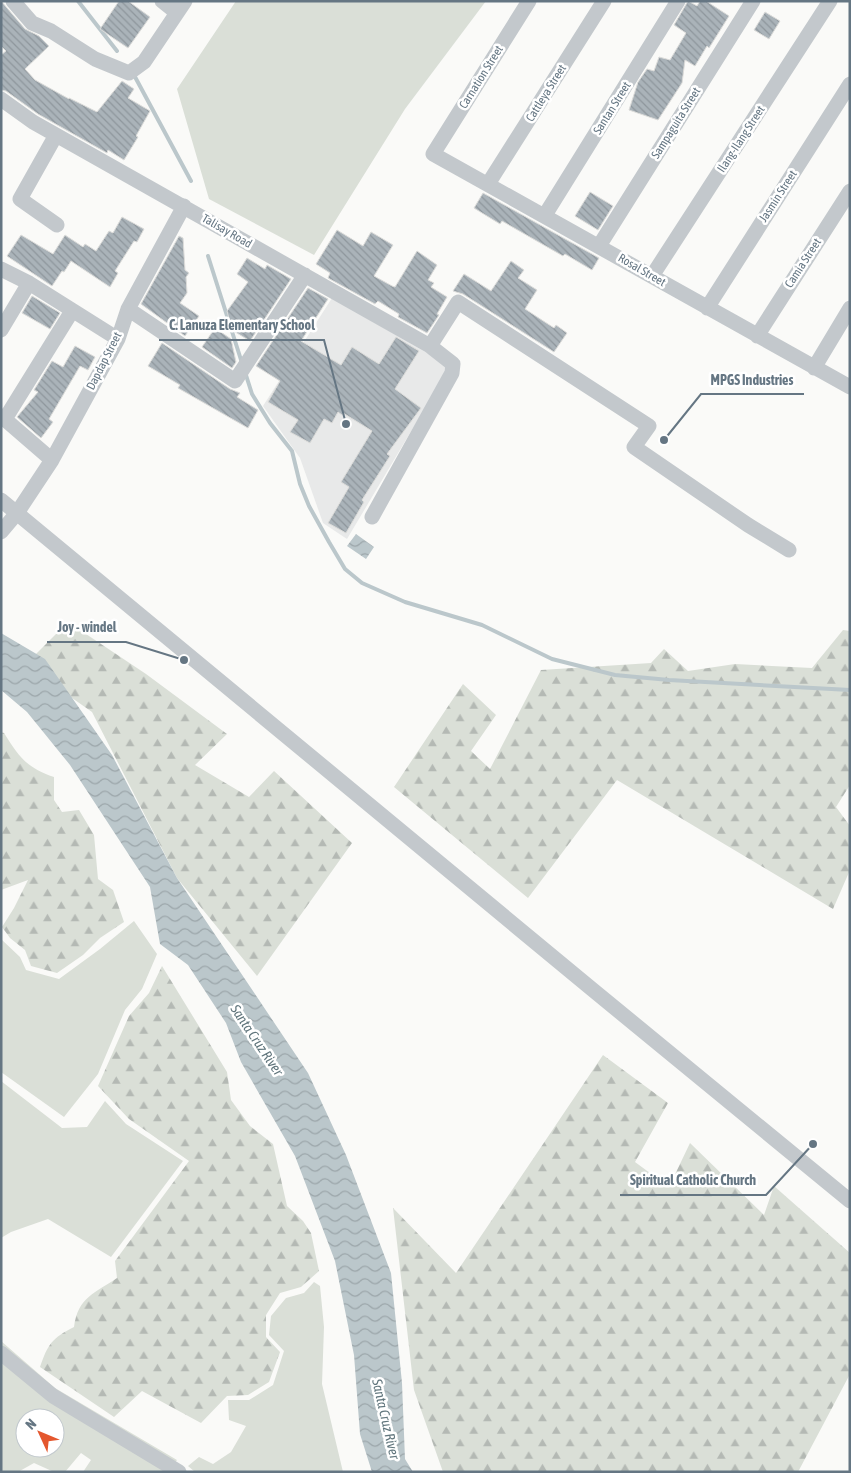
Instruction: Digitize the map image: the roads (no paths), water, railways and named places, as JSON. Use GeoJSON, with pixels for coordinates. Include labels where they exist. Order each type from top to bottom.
{"type":"FeatureCollection","features":[{"type":"Feature","properties":{"kind":"street"},"geometry":{"type":"LineString","coordinates":[[13,1],[32,23],[51,30],[95,59],[129,73],[144,62],[181,7],[162,1]]}},
{"type":"Feature","properties":{"kind":"street","name":"Carnation Street"},"geometry":{"type":"LineString","coordinates":[[433,154],[529,1]]}},
{"type":"Feature","properties":{"kind":"street","name":"Cattleya Street"},"geometry":{"type":"LineString","coordinates":[[488,184],[604,1]]}},
{"type":"Feature","properties":{"kind":"street","name":"Santan Street"},"geometry":{"type":"LineString","coordinates":[[545,215],[678,1]]}},
{"type":"Feature","properties":{"kind":"street","name":"Sampaguita Street"},"geometry":{"type":"LineString","coordinates":[[599,246],[753,1]]}},
{"type":"Feature","properties":{"kind":"street","name":"Ilang-Ilang Street"},"geometry":{"type":"LineString","coordinates":[[652,276],[830,1]]}},
{"type":"Feature","properties":{"kind":"street","name":"Jasmin Street"},"geometry":{"type":"LineString","coordinates":[[707,308],[850,84]]}},
{"type":"Feature","properties":{"kind":"street","name":"Talisay Road"},"geometry":{"type":"LineString","coordinates":[[1,99],[33,122],[430,346],[453,364],[452,373],[372,517]]}},
{"type":"Feature","properties":{"kind":"street"},"geometry":{"type":"LineString","coordinates":[[56,135],[20,199],[57,225]]}},
{"type":"Feature","properties":{"kind":"street","name":"Rosal Street"},"geometry":{"type":"LineString","coordinates":[[433,154],[850,387]]}},
{"type":"Feature","properties":{"kind":"street","name":"Camia Street"},"geometry":{"type":"LineString","coordinates":[[757,336],[850,191]]}},
{"type":"Feature","properties":{"kind":"street","name":"Dapdap Street"},"geometry":{"type":"LineString","coordinates":[[1,532],[17,513],[52,460],[118,339],[128,309],[184,206]]}},
{"type":"Feature","properties":{"kind":"street"},"geometry":{"type":"LineString","coordinates":[[1,269],[29,283],[118,339]]}},
{"type":"Feature","properties":{"kind":"street"},"geometry":{"type":"LineString","coordinates":[[128,309],[235,381],[305,275]]}},
{"type":"Feature","properties":{"kind":"street"},"geometry":{"type":"LineString","coordinates":[[1,330],[29,283]]}},
{"type":"Feature","properties":{"kind":"street"},"geometry":{"type":"LineString","coordinates":[[430,346],[458,302],[648,426],[634,447],[788,550]]}},
{"type":"Feature","properties":{"kind":"street"},"geometry":{"type":"LineString","coordinates":[[814,368],[850,308]]}},
{"type":"Feature","properties":{"kind":"street"},"geometry":{"type":"LineString","coordinates":[[52,460],[3,418],[72,311]]}},
{"type":"Feature","properties":{"kind":"street"},"geometry":{"type":"LineString","coordinates":[[1,500],[850,1201]]}},
{"type":"Feature","properties":{"kind":"street"},"geometry":{"type":"LineString","coordinates":[[1,1353],[53,1396],[179,1472]]}},
{"type":"Feature","properties":{"kind":"water"},"geometry":{"type":"Polygon","coordinates":[[[356,534],[374,547],[366,559],[347,546],[356,534]]]}},
{"type":"Feature","properties":{"kind":"water","name":"Santa Cruz River"},"geometry":{"type":"Polygon","coordinates":[[[1,633],[45,659],[112,755],[177,878],[308,1073],[346,1155],[391,1273],[402,1383],[405,1459],[413,1472],[372,1472],[360,1434],[354,1355],[335,1261],[295,1156],[241,1062],[226,1023],[188,965],[160,944],[150,887],[70,765],[27,712],[1,690],[1,633]]]}},
{"type":"Feature","properties":{"kind":"waterway"},"geometry":{"type":"LineString","coordinates":[[78,1],[117,51]]}},
{"type":"Feature","properties":{"kind":"waterway"},"geometry":{"type":"LineString","coordinates":[[134,75],[191,181]]}},
{"type":"Feature","properties":{"kind":"waterway"},"geometry":{"type":"LineString","coordinates":[[208,256],[242,363]]}},
{"type":"Feature","properties":{"kind":"waterway"},"geometry":{"type":"LineString","coordinates":[[245,372],[252,394],[270,423],[292,451],[300,484],[309,506],[345,569],[362,583],[405,602],[482,625],[552,659],[615,675],[669,680],[850,690]]}},
{"type":"Feature","properties":{"kind":"place","name":"C. Lanuza Elementary School"},"geometry":{"type":"Point","coordinates":[346,424]}},
{"type":"Feature","properties":{"kind":"place","name":"MPGS Industries"},"geometry":{"type":"Point","coordinates":[664,440]}},
{"type":"Feature","properties":{"kind":"place","name":"Joy - windel"},"geometry":{"type":"Point","coordinates":[184,660]}},
{"type":"Feature","properties":{"kind":"place","name":"Spiritual Catholic Church"},"geometry":{"type":"Point","coordinates":[813,1144]}}]}
